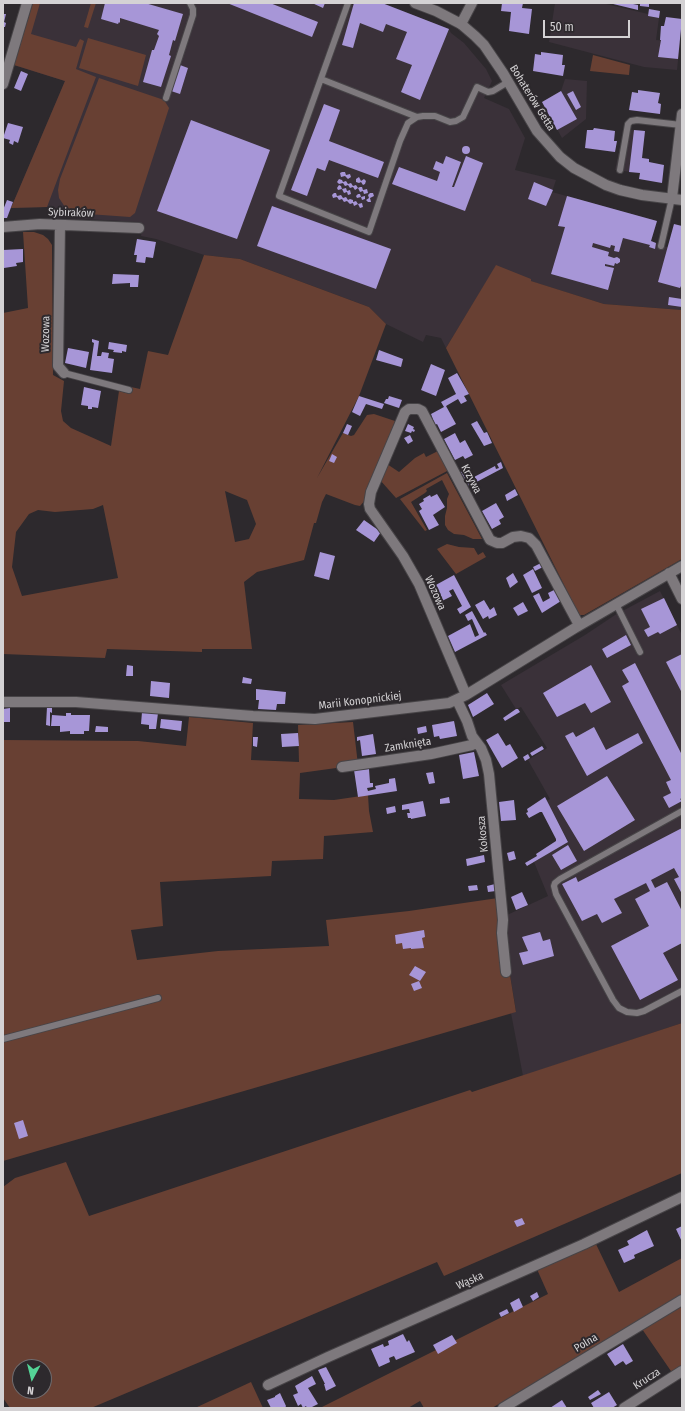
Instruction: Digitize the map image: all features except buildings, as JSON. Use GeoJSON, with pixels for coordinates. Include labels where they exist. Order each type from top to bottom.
{"type":"FeatureCollection","features":[{"type":"Feature","properties":{"kind":"street"},"geometry":{"type":"LineString","coordinates":[[3,84],[27,3]]}},
{"type":"Feature","properties":{"kind":"street","name":"Bohaterów Getta"},"geometry":{"type":"LineString","coordinates":[[415,3],[436,11],[461,24],[484,45],[537,131],[560,157],[574,168],[596,180],[620,190],[642,195],[677,199]]}},
{"type":"Feature","properties":{"kind":"street"},"geometry":{"type":"LineString","coordinates":[[461,24],[472,3]]}},
{"type":"Feature","properties":{"kind":"street"},"geometry":{"type":"LineString","coordinates":[[677,199],[682,114]]}},
{"type":"Feature","properties":{"kind":"street","name":"Sybiraków"},"geometry":{"type":"LineString","coordinates":[[3,227],[40,224],[139,228]]}},
{"type":"Feature","properties":{"kind":"street","name":"Wozowa"},"geometry":{"type":"LineString","coordinates":[[60,225],[58,366],[64,373]]}},
{"type":"Feature","properties":{"kind":"street","name":"Krzywa"},"geometry":{"type":"LineString","coordinates":[[370,509],[369,504],[371,492],[405,412],[409,409],[418,409],[422,411],[490,540],[497,543],[502,543],[513,537],[521,536],[530,538],[536,545],[579,625]]}},
{"type":"Feature","properties":{"kind":"street","name":"Wozowa"},"geometry":{"type":"LineString","coordinates":[[370,509],[403,556],[419,584],[461,698]]}},
{"type":"Feature","properties":{"kind":"street","name":"Marii Konopnickiej"},"geometry":{"type":"LineString","coordinates":[[3,702],[76,702],[260,717],[315,719],[449,703],[461,698],[579,625],[682,566]]}},
{"type":"Feature","properties":{"kind":"street"},"geometry":{"type":"LineString","coordinates":[[669,573],[682,599]]}},
{"type":"Feature","properties":{"kind":"street","name":"Kokosza"},"geometry":{"type":"LineString","coordinates":[[461,698],[472,736],[481,748],[486,760],[489,774],[501,893],[503,920],[502,933],[506,972]]}},
{"type":"Feature","properties":{"kind":"street","name":"Zamknięta"},"geometry":{"type":"LineString","coordinates":[[342,767],[431,754],[472,745],[476,742]]}},
{"type":"Feature","properties":{"kind":"street","name":"Wąska"},"geometry":{"type":"LineString","coordinates":[[268,1386],[336,1354],[584,1244],[682,1197]]}},
{"type":"Feature","properties":{"kind":"street","name":"Polna"},"geometry":{"type":"LineString","coordinates":[[503,1408],[682,1300]]}},
{"type":"Feature","properties":{"kind":"street","name":"Krucza"},"geometry":{"type":"LineString","coordinates":[[624,1408],[682,1371]]}},
{"type":"Feature","properties":{"kind":"lane"},"geometry":{"type":"LineString","coordinates":[[166,98],[194,15],[190,3]]}},
{"type":"Feature","properties":{"kind":"lane"},"geometry":{"type":"LineString","coordinates":[[348,3],[280,196],[370,232],[404,130],[408,123],[417,117]]}},
{"type":"Feature","properties":{"kind":"lane"},"geometry":{"type":"LineString","coordinates":[[321,79],[417,117],[431,116],[450,122],[456,121],[463,117],[477,87],[488,92],[493,91],[508,82]]}},
{"type":"Feature","properties":{"kind":"lane"},"geometry":{"type":"LineString","coordinates":[[620,170],[628,124],[631,121],[637,120],[681,125]]}},
{"type":"Feature","properties":{"kind":"lane"},"geometry":{"type":"LineString","coordinates":[[661,246],[677,199]]}},
{"type":"Feature","properties":{"kind":"lane","name":"Wozowa"},"geometry":{"type":"LineString","coordinates":[[64,373],[129,390]]}},
{"type":"Feature","properties":{"kind":"lane"},"geometry":{"type":"LineString","coordinates":[[616,604],[640,652]]}},
{"type":"Feature","properties":{"kind":"lane"},"geometry":{"type":"LineString","coordinates":[[682,811],[560,879],[554,886],[556,894],[613,1000],[619,1008],[627,1012],[637,1013],[644,1011],[682,991]]}},
{"type":"Feature","properties":{"kind":"lane"},"geometry":{"type":"LineString","coordinates":[[3,1039],[158,998]]}},
{"type":"Feature","properties":{"kind":"shaded area"},"geometry":{"type":"Polygon","coordinates":[[[33,3],[347,3],[353,5],[354,3],[382,3],[449,29],[451,33],[464,43],[486,69],[492,81],[484,98],[509,109],[525,138],[515,170],[556,180],[552,192],[657,221],[651,241],[667,247],[682,250],[682,310],[604,304],[530,281],[496,266],[446,348],[441,338],[426,335],[423,342],[386,324],[369,307],[240,259],[204,255],[156,239],[141,236],[143,224],[139,222],[50,217],[50,207],[11,208],[65,81],[14,65],[33,3]]]}},
{"type":"Feature","properties":{"kind":"shaded area"},"geometry":{"type":"Polygon","coordinates":[[[33,3],[40,3],[31,34],[76,47],[80,39],[84,41],[76,69],[96,77],[47,207],[11,208],[65,81],[14,65],[33,3]]]}},
{"type":"Feature","properties":{"kind":"shaded area"},"geometry":{"type":"Polygon","coordinates":[[[91,3],[96,3],[88,28],[84,27],[91,3]]]}},
{"type":"Feature","properties":{"kind":"shaded area"},"geometry":{"type":"Polygon","coordinates":[[[555,3],[602,3],[659,18],[656,40],[680,42],[677,70],[644,67],[549,42],[555,3]]]}},
{"type":"Feature","properties":{"kind":"shaded area"},"geometry":{"type":"Polygon","coordinates":[[[88,38],[146,55],[138,86],[79,68],[88,38]]]}},
{"type":"Feature","properties":{"kind":"shaded area"},"geometry":{"type":"Polygon","coordinates":[[[593,55],[630,65],[629,75],[590,71],[593,55]]]}},
{"type":"Feature","properties":{"kind":"shaded area"},"geometry":{"type":"Polygon","coordinates":[[[99,78],[164,100],[169,108],[135,213],[130,217],[74,213],[65,207],[59,198],[58,190],[60,179],[99,78]]]}},
{"type":"Feature","properties":{"kind":"shaded area"},"geometry":{"type":"Polygon","coordinates":[[[565,79],[587,81],[586,119],[562,138],[542,102],[561,91],[565,79]]]}},
{"type":"Feature","properties":{"kind":"shaded area"},"geometry":{"type":"Polygon","coordinates":[[[624,129],[645,131],[640,173],[615,170],[624,129]]]}},
{"type":"Feature","properties":{"kind":"shaded area"},"geometry":{"type":"Polygon","coordinates":[[[23,232],[34,232],[43,235],[52,245],[53,375],[64,381],[61,411],[63,421],[71,428],[111,446],[119,391],[130,394],[131,387],[140,389],[148,351],[168,355],[204,255],[240,259],[369,307],[386,324],[359,396],[317,478],[343,433],[351,436],[354,435],[367,415],[374,414],[395,421],[366,499],[360,506],[326,494],[316,523],[314,523],[304,560],[257,572],[244,582],[252,649],[202,649],[202,652],[107,649],[105,658],[3,654],[3,313],[28,308],[23,232]],[[225,491],[235,542],[249,539],[256,524],[247,500],[225,491]],[[103,505],[93,509],[55,512],[38,510],[29,514],[16,532],[12,567],[22,596],[118,578],[103,505]]]}},
{"type":"Feature","properties":{"kind":"shaded area"},"geometry":{"type":"Polygon","coordinates":[[[496,265],[531,279],[531,281],[604,304],[682,310],[682,559],[584,615],[580,615],[578,613],[446,348],[496,265]]]}},
{"type":"Feature","properties":{"kind":"shaded area"},"geometry":{"type":"Polygon","coordinates":[[[438,451],[449,470],[396,498],[380,480],[387,464],[399,472],[415,458],[424,453],[426,457],[438,451]]]}},
{"type":"Feature","properties":{"kind":"shaded area"},"geometry":{"type":"Polygon","coordinates":[[[447,473],[482,539],[473,539],[464,535],[454,534],[448,530],[445,525],[445,516],[449,494],[442,480],[426,489],[427,491],[425,493],[411,502],[427,530],[425,531],[400,499],[447,473]]]}},
{"type":"Feature","properties":{"kind":"shaded area"},"geometry":{"type":"Polygon","coordinates":[[[447,544],[459,547],[474,548],[478,555],[483,552],[486,557],[456,574],[437,549],[447,544]]]}},
{"type":"Feature","properties":{"kind":"shaded area"},"geometry":{"type":"Polygon","coordinates":[[[660,591],[682,635],[682,1023],[523,1076],[511,1013],[516,1011],[510,975],[507,915],[548,896],[534,862],[568,841],[546,801],[550,799],[528,760],[547,748],[521,707],[516,709],[501,685],[585,635],[615,615],[660,591]]]}},
{"type":"Feature","properties":{"kind":"shaded area"},"geometry":{"type":"Polygon","coordinates":[[[189,717],[253,723],[251,760],[299,762],[298,725],[353,722],[358,765],[300,773],[299,799],[334,800],[368,795],[373,832],[324,836],[323,859],[272,861],[271,876],[160,882],[163,926],[131,930],[137,960],[218,951],[329,946],[326,920],[409,911],[498,898],[504,976],[510,975],[516,1012],[3,1161],[3,740],[138,741],[186,746],[189,717]]]}},
{"type":"Feature","properties":{"kind":"shaded area"},"geometry":{"type":"Polygon","coordinates":[[[682,1023],[682,1173],[444,1276],[437,1262],[91,1408],[10,1408],[3,1398],[3,1187],[15,1178],[66,1162],[89,1216],[470,1090],[472,1092],[682,1023]]]}},
{"type":"Feature","properties":{"kind":"shaded area"},"geometry":{"type":"Polygon","coordinates":[[[595,1242],[619,1292],[682,1258],[682,1296],[492,1408],[424,1408],[420,1401],[408,1408],[320,1408],[548,1294],[536,1267],[595,1242]]]}},
{"type":"Feature","properties":{"kind":"shaded area"},"geometry":{"type":"Polygon","coordinates":[[[682,1306],[682,1367],[673,1374],[642,1329],[682,1306]]]}},
{"type":"Feature","properties":{"kind":"shaded area"},"geometry":{"type":"Polygon","coordinates":[[[251,1382],[263,1408],[195,1408],[251,1382]]]}}]}
